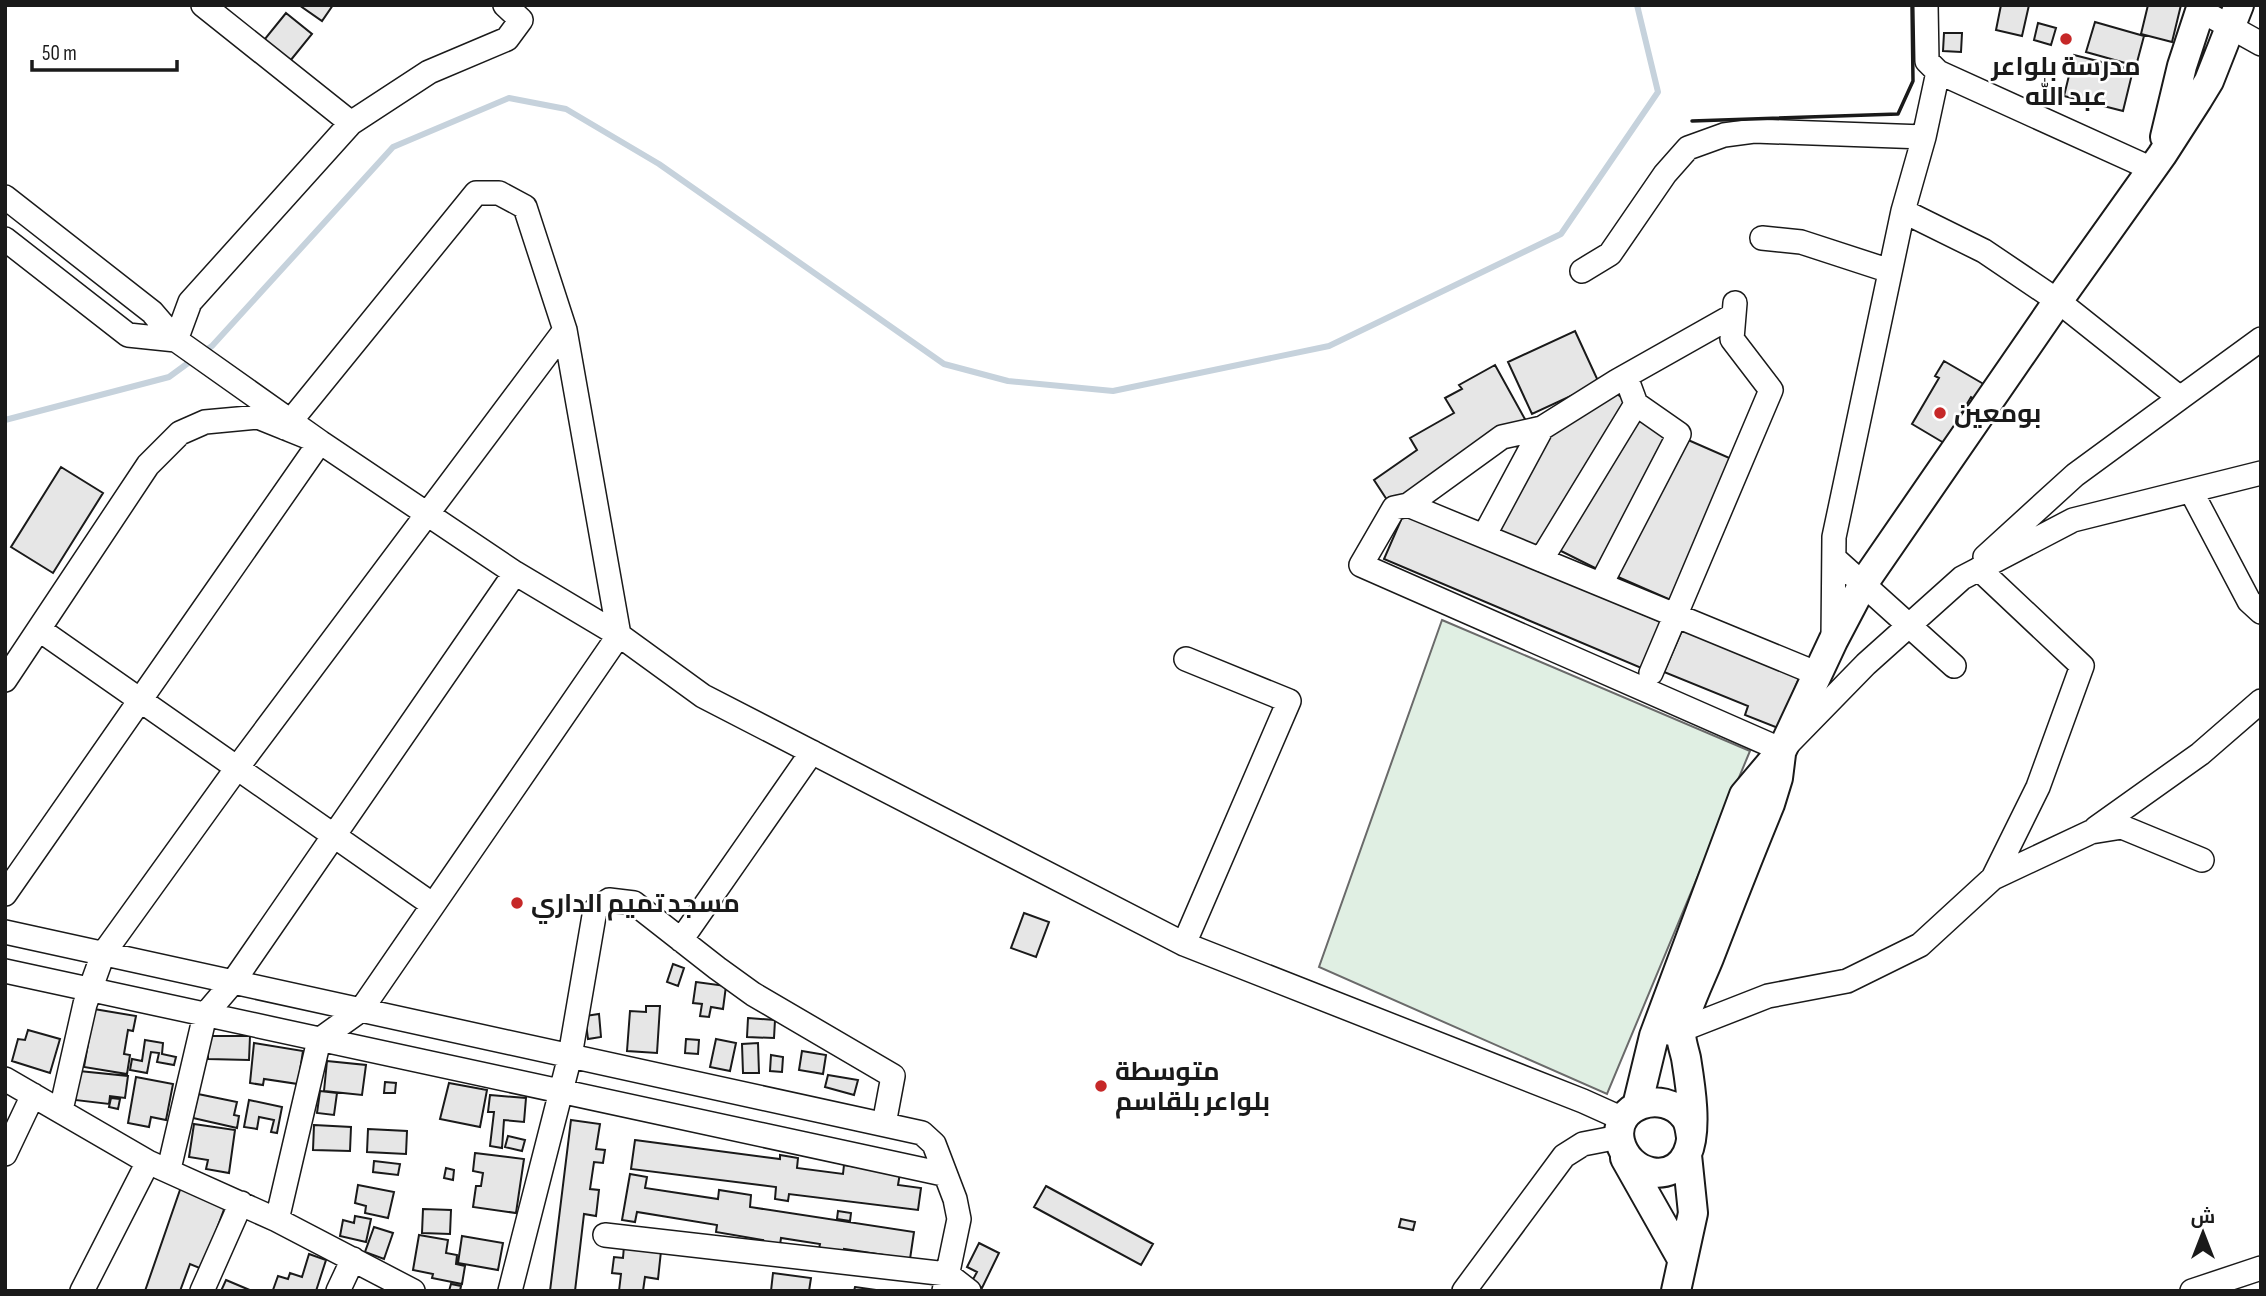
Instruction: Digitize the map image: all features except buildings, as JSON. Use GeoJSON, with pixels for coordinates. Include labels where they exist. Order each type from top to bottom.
{"type":"FeatureCollection","features":[{"type":"Feature","properties":{"kind":"main road"},"geometry":{"type":"LineString","coordinates":[[2157,162],[2201,8]]}},
{"type":"Feature","properties":{"kind":"main road"},"geometry":{"type":"LineString","coordinates":[[1668,1033],[1691,1086],[1689,1146],[1673,1168],[1655,1173],[1637,1168],[1626,1129],[1668,1033],[1770,804],[1778,778],[1782,750],[1833,641],[1863,584],[2157,162],[2209,81],[2235,16]]}},
{"type":"Feature","properties":{"kind":"main road"},"geometry":{"type":"LineString","coordinates":[[1626,1129],[1655,1101],[1673,1105],[1686,1119],[1693,1213],[1676,1291]]}},
{"type":"Feature","properties":{"kind":"main road"},"geometry":{"type":"LineString","coordinates":[[1626,1129],[1682,1259]]}},
{"type":"Feature","properties":{"kind":"street"},"geometry":{"type":"LineString","coordinates":[[203,5],[351,124]]}},
{"type":"Feature","properties":{"kind":"street"},"geometry":{"type":"LineString","coordinates":[[176,340],[190,302],[351,124],[429,72],[507,39],[521,20],[505,5]]}},
{"type":"Feature","properties":{"kind":"street"},"geometry":{"type":"LineString","coordinates":[[1926,5],[1927,61],[1938,72],[2157,162]]}},
{"type":"Feature","properties":{"kind":"street"},"geometry":{"type":"LineString","coordinates":[[2201,8],[2235,16],[2261,44]]}},
{"type":"Feature","properties":{"kind":"street"},"geometry":{"type":"LineString","coordinates":[[1833,641],[1834,537],[1903,211],[1924,137],[1938,72]]}},
{"type":"Feature","properties":{"kind":"street"},"geometry":{"type":"LineString","coordinates":[[1582,271],[1609,254],[1665,174],[1688,148],[1724,135],[1754,131],[1924,137]]}},
{"type":"Feature","properties":{"kind":"street"},"geometry":{"type":"LineString","coordinates":[[277,1220],[319,1040],[361,1010],[619,635],[565,330],[525,207],[499,193],[476,193],[288,425]]}},
{"type":"Feature","properties":{"kind":"street"},"geometry":{"type":"LineString","coordinates":[[5,197],[152,312],[176,340],[288,425],[320,442],[515,573],[619,635],[703,696],[1184,944],[1626,1129]]}},
{"type":"Feature","properties":{"kind":"street"},"geometry":{"type":"LineString","coordinates":[[1903,211],[1984,251],[2058,301],[2180,398]]}},
{"type":"Feature","properties":{"kind":"street"},"geometry":{"type":"LineString","coordinates":[[1762,238],[1801,242],[1890,271]]}},
{"type":"Feature","properties":{"kind":"street"},"geometry":{"type":"LineString","coordinates":[[5,239],[128,335],[176,340]]}},
{"type":"Feature","properties":{"kind":"street"},"geometry":{"type":"LineString","coordinates":[[1651,673],[1771,390],[1732,339],[1735,308],[1542,428],[1502,438],[1408,505],[1394,508],[1361,565],[1782,750],[1866,664],[1970,573],[2074,475],[2261,339]]}},
{"type":"Feature","properties":{"kind":"street"},"geometry":{"type":"LineString","coordinates":[[61,1110],[90,990],[103,954],[237,768],[565,330]]}},
{"type":"Feature","properties":{"kind":"street"},"geometry":{"type":"LineString","coordinates":[[1601,584],[1679,433],[1636,404],[1626,377]]}},
{"type":"Feature","properties":{"kind":"street"},"geometry":{"type":"LineString","coordinates":[[1541,560],[1636,404]]}},
{"type":"Feature","properties":{"kind":"street"},"geometry":{"type":"LineString","coordinates":[[5,680],[148,465],[180,433],[205,422],[258,417],[288,425]]}},
{"type":"Feature","properties":{"kind":"street"},"geometry":{"type":"LineString","coordinates":[[1484,537],[1542,428]]}},
{"type":"Feature","properties":{"kind":"street"},"geometry":{"type":"LineString","coordinates":[[5,894],[320,442]]}},
{"type":"Feature","properties":{"kind":"street"},"geometry":{"type":"LineString","coordinates":[[1970,573],[2073,520],[2261,473]]}},
{"type":"Feature","properties":{"kind":"street"},"geometry":{"type":"LineString","coordinates":[[2191,491],[2249,601],[2261,612]]}},
{"type":"Feature","properties":{"kind":"street"},"geometry":{"type":"LineString","coordinates":[[1408,505],[1818,674]]}},
{"type":"Feature","properties":{"kind":"street"},"geometry":{"type":"LineString","coordinates":[[1834,558],[1954,666]]}},
{"type":"Feature","properties":{"kind":"street"},"geometry":{"type":"LineString","coordinates":[[82,1291],[158,1165],[205,1015],[233,982],[515,573]]}},
{"type":"Feature","properties":{"kind":"street"},"geometry":{"type":"LineString","coordinates":[[1970,573],[2082,666],[2038,787],[1993,878]]}},
{"type":"Feature","properties":{"kind":"street"},"geometry":{"type":"LineString","coordinates":[[40,630],[433,905]]}},
{"type":"Feature","properties":{"kind":"street"},"geometry":{"type":"LineString","coordinates":[[1184,944],[1289,701],[1186,659]]}},
{"type":"Feature","properties":{"kind":"street"},"geometry":{"type":"LineString","coordinates":[[1668,1033],[1768,996],[1847,981],[1920,945],[1993,878],[2091,832],[2200,754],[2261,701]]}},
{"type":"Feature","properties":{"kind":"street"},"geometry":{"type":"LineString","coordinates":[[681,940],[812,752]]}},
{"type":"Feature","properties":{"kind":"street"},"geometry":{"type":"LineString","coordinates":[[2091,832],[2122,827],[2202,860]]}},
{"type":"Feature","properties":{"kind":"street"},"geometry":{"type":"LineString","coordinates":[[510,1291],[570,1056],[595,910],[609,900],[634,903],[753,993],[893,1076],[884,1124]]}},
{"type":"Feature","properties":{"kind":"street"},"geometry":{"type":"LineString","coordinates":[[5,932],[922,1133],[934,1144],[943,1174],[955,1199],[959,1219],[945,1283]]}},
{"type":"Feature","properties":{"kind":"street"},"geometry":{"type":"LineString","coordinates":[[5,971],[943,1174]]}},
{"type":"Feature","properties":{"kind":"street"},"geometry":{"type":"LineString","coordinates":[[5,1079],[158,1165],[277,1220],[413,1291]]}},
{"type":"Feature","properties":{"kind":"street"},"geometry":{"type":"LineString","coordinates":[[5,1154],[33,1095]]}},
{"type":"Feature","properties":{"kind":"street"},"geometry":{"type":"LineString","coordinates":[[1464,1291],[1564,1156],[1583,1144],[1626,1129]]}},
{"type":"Feature","properties":{"kind":"street"},"geometry":{"type":"LineString","coordinates":[[202,1291],[241,1203]]}},
{"type":"Feature","properties":{"kind":"street"},"geometry":{"type":"LineString","coordinates":[[605,1235],[945,1283],[969,1291]]}},
{"type":"Feature","properties":{"kind":"street"},"geometry":{"type":"LineString","coordinates":[[338,1291],[353,1259]]}},
{"type":"Feature","properties":{"kind":"street"},"geometry":{"type":"LineString","coordinates":[[2192,1291],[2261,1268]]}},
{"type":"Feature","properties":{"kind":"green space"},"geometry":{"type":"Polygon","coordinates":[[[1442,620],[1750,751],[1607,1094],[1319,967],[1442,620]]]}},
{"type":"Feature","properties":{"kind":"waterway"},"geometry":{"type":"LineString","coordinates":[[203,352],[212,346],[393,147],[509,98],[566,109],[659,164],[944,364],[1008,381],[1113,391],[1329,346],[1561,234],[1658,92],[1637,5]]}},
{"type":"Feature","properties":{"kind":"waterway"},"geometry":{"type":"LineString","coordinates":[[5,420],[169,377],[195,358]]}},
{"type":"Feature","properties":{"kind":"wall"},"geometry":{"type":"LineString","coordinates":[[1692,121],[1898,114],[1913,81],[1912,5]]}},
{"type":"Feature","properties":{"kind":"place","name":"مدرسة بلواعر عبد الله"},"geometry":{"type":"Point","coordinates":[2066,39]}},
{"type":"Feature","properties":{"kind":"place","name":"بومعين"},"geometry":{"type":"Point","coordinates":[1940,413]}},
{"type":"Feature","properties":{"kind":"place","name":"مسجد تميم الداري"},"geometry":{"type":"Point","coordinates":[517,903]}},
{"type":"Feature","properties":{"kind":"place","name":"متوسطة بلواعر بلقاسم"},"geometry":{"type":"Point","coordinates":[1101,1086]}}]}
